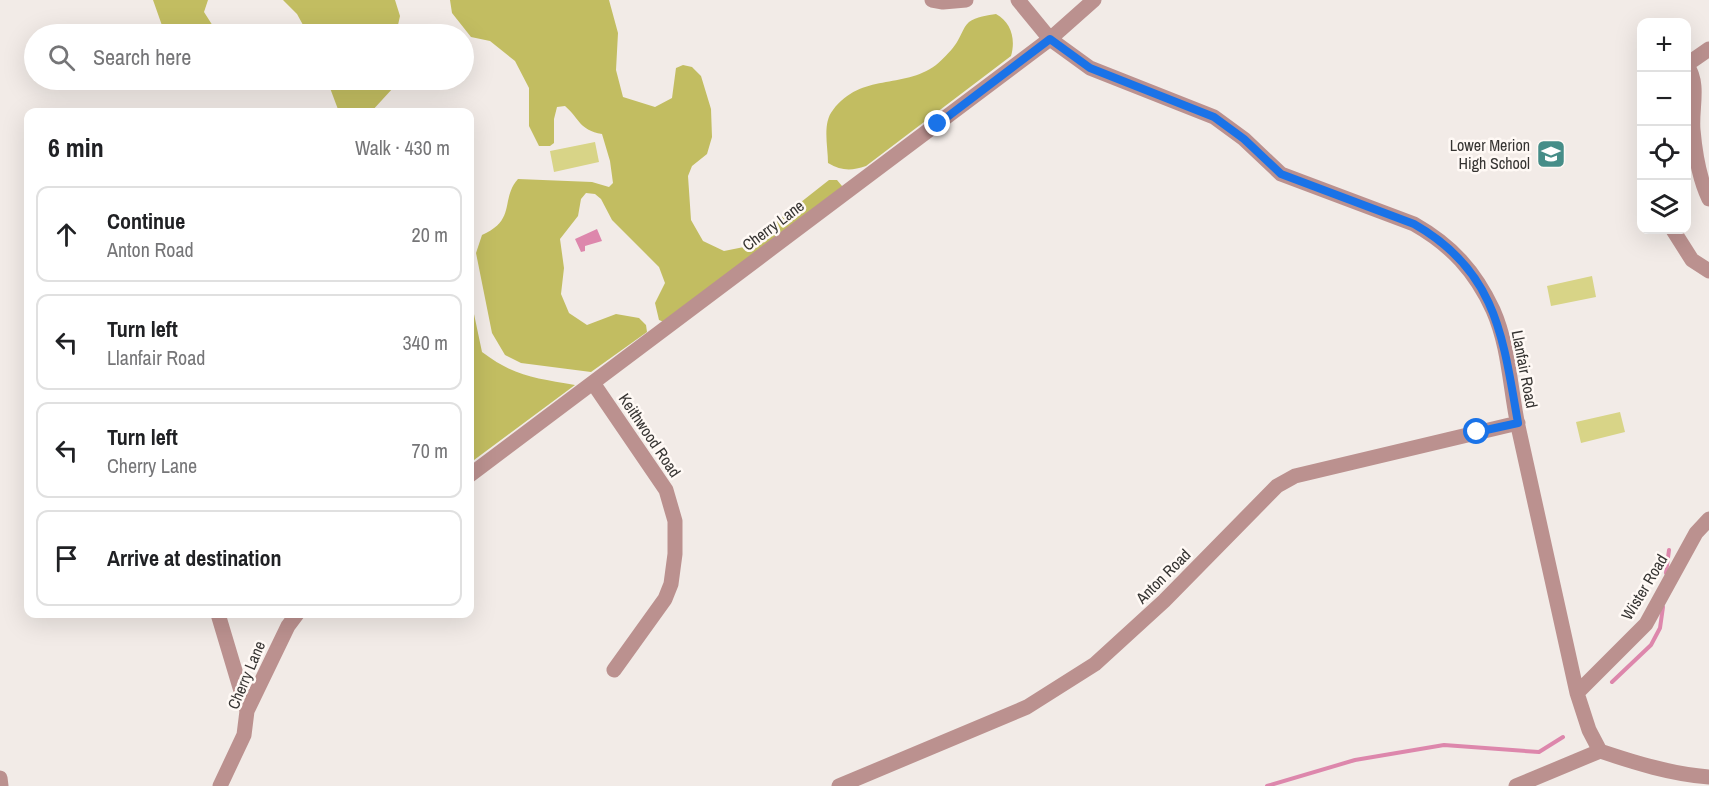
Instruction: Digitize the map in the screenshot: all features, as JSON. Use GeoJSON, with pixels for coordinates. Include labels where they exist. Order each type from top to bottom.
{"type":"FeatureCollection","features":[{"type":"Feature","properties":{"kind":"street"},"geometry":{"type":"LineString","coordinates":[[932,0],[942,2],[966,0]]}},
{"type":"Feature","properties":{"kind":"street","name":"Llanfair Road"},"geometry":{"type":"LineString","coordinates":[[1018,0],[1050,39],[1090,68],[1214,117],[1244,139],[1281,174],[1414,224],[1433,235],[1460,258],[1477,280],[1493,310],[1502,335],[1518,423],[1577,693],[1589,730],[1600,751]]}},
{"type":"Feature","properties":{"kind":"street","name":"Cherry Lane"},"geometry":{"type":"LineString","coordinates":[[474,473],[1050,39],[1094,0]]}},
{"type":"Feature","properties":{"kind":"street"},"geometry":{"type":"LineString","coordinates":[[1691,62],[1709,49]]}},
{"type":"Feature","properties":{"kind":"street"},"geometry":{"type":"LineString","coordinates":[[1690,72],[1694,80],[1693,128],[1700,173],[1709,199]]}},
{"type":"Feature","properties":{"kind":"street"},"geometry":{"type":"LineString","coordinates":[[1676,234],[1692,260],[1709,271]]}},
{"type":"Feature","properties":{"kind":"street","name":"Keithwood Road"},"geometry":{"type":"LineString","coordinates":[[593,383],[666,490],[675,521],[675,554],[671,584],[665,599],[614,670]]}},
{"type":"Feature","properties":{"kind":"street","name":"Anton Road"},"geometry":{"type":"LineString","coordinates":[[839,786],[1027,707],[1095,664],[1164,601],[1277,486],[1295,476],[1518,423]]}},
{"type":"Feature","properties":{"kind":"street","name":"Wister Road"},"geometry":{"type":"LineString","coordinates":[[1577,693],[1646,624],[1696,533],[1709,519]]}},
{"type":"Feature","properties":{"kind":"street"},"geometry":{"type":"LineString","coordinates":[[219,618],[247,711]]}},
{"type":"Feature","properties":{"kind":"street","name":"Cherry Lane"},"geometry":{"type":"LineString","coordinates":[[220,786],[244,735],[247,711],[294,618]]}},
{"type":"Feature","properties":{"kind":"street"},"geometry":{"type":"LineString","coordinates":[[1516,786],[1600,751],[1643,766],[1688,776],[1709,777]]}},
{"type":"Feature","properties":{"kind":"street"},"geometry":{"type":"LineString","coordinates":[[0,778],[1,786]]}},
{"type":"Feature","properties":{"kind":"shaded area"},"geometry":{"type":"Polygon","coordinates":[[[153,0],[208,0],[204,12],[212,24],[161,24],[153,0]]]}},
{"type":"Feature","properties":{"kind":"shaded area"},"geometry":{"type":"Polygon","coordinates":[[[283,0],[395,0],[400,16],[398,24],[302,24],[297,14],[283,0]]]}},
{"type":"Feature","properties":{"kind":"shaded area"},"geometry":{"type":"Polygon","coordinates":[[[450,0],[609,0],[618,33],[616,70],[623,97],[655,107],[672,98],[676,68],[683,65],[692,67],[701,76],[711,109],[712,137],[707,154],[692,166],[688,176],[691,220],[703,241],[724,251],[744,247],[829,180],[837,180],[842,190],[664,322],[659,320],[655,303],[665,283],[659,267],[612,220],[601,199],[595,194],[586,193],[581,199],[578,216],[560,239],[564,268],[561,294],[569,313],[587,325],[616,314],[639,318],[646,325],[647,332],[591,372],[521,363],[505,355],[492,333],[476,253],[482,235],[500,223],[518,179],[592,182],[609,187],[613,183],[610,161],[602,134],[584,127],[565,106],[557,107],[554,119],[554,143],[550,146],[539,146],[529,126],[529,88],[515,61],[490,41],[474,38],[474,24],[461,24],[452,13],[450,0]]]}},
{"type":"Feature","properties":{"kind":"shaded area"},"geometry":{"type":"Polygon","coordinates":[[[996,14],[1009,26],[1013,43],[1011,56],[866,166],[847,169],[828,163],[826,135],[828,122],[833,110],[844,98],[869,86],[923,73],[936,65],[948,53],[969,22],[996,14]]]}},
{"type":"Feature","properties":{"kind":"shaded area"},"geometry":{"type":"Polygon","coordinates":[[[331,90],[391,90],[375,108],[338,108],[331,90]]]}},
{"type":"Feature","properties":{"kind":"shaded area"},"geometry":{"type":"Polygon","coordinates":[[[595,142],[599,162],[554,172],[550,151],[595,142]]]}},
{"type":"Feature","properties":{"kind":"shaded area"},"geometry":{"type":"Polygon","coordinates":[[[597,229],[602,241],[585,246],[585,251],[581,252],[575,239],[597,229]]]}},
{"type":"Feature","properties":{"kind":"shaded area"},"geometry":{"type":"Polygon","coordinates":[[[1592,276],[1596,297],[1551,306],[1547,286],[1592,276]]]}},
{"type":"Feature","properties":{"kind":"shaded area"},"geometry":{"type":"Polygon","coordinates":[[[474,314],[482,352],[516,372],[575,385],[474,460],[474,314]]]}},
{"type":"Feature","properties":{"kind":"shaded area"},"geometry":{"type":"Polygon","coordinates":[[[1620,412],[1625,432],[1581,443],[1576,422],[1620,412]]]}},
{"type":"Feature","properties":{"kind":"waterway"},"geometry":{"type":"LineString","coordinates":[[1666,573],[1669,550]]}},
{"type":"Feature","properties":{"kind":"waterway"},"geometry":{"type":"LineString","coordinates":[[1612,682],[1651,645],[1660,628],[1663,607]]}},
{"type":"Feature","properties":{"kind":"waterway"},"geometry":{"type":"LineString","coordinates":[[1267,786],[1355,760],[1444,745],[1539,752],[1563,737]]}},
{"type":"Feature","properties":{"kind":"place","name":"Lower Merion High School"},"geometry":{"type":"Point","coordinates":[1551,154]}},
{"type":"Feature","properties":{"kind":"route"},"geometry":{"type":"LineString","coordinates":[[938,124],[1050,39],[1090,68],[1214,117],[1244,139],[1281,174],[1414,224],[1433,235],[1460,258],[1477,280],[1493,310],[1502,335],[1518,423],[1477,432]]}}]}
